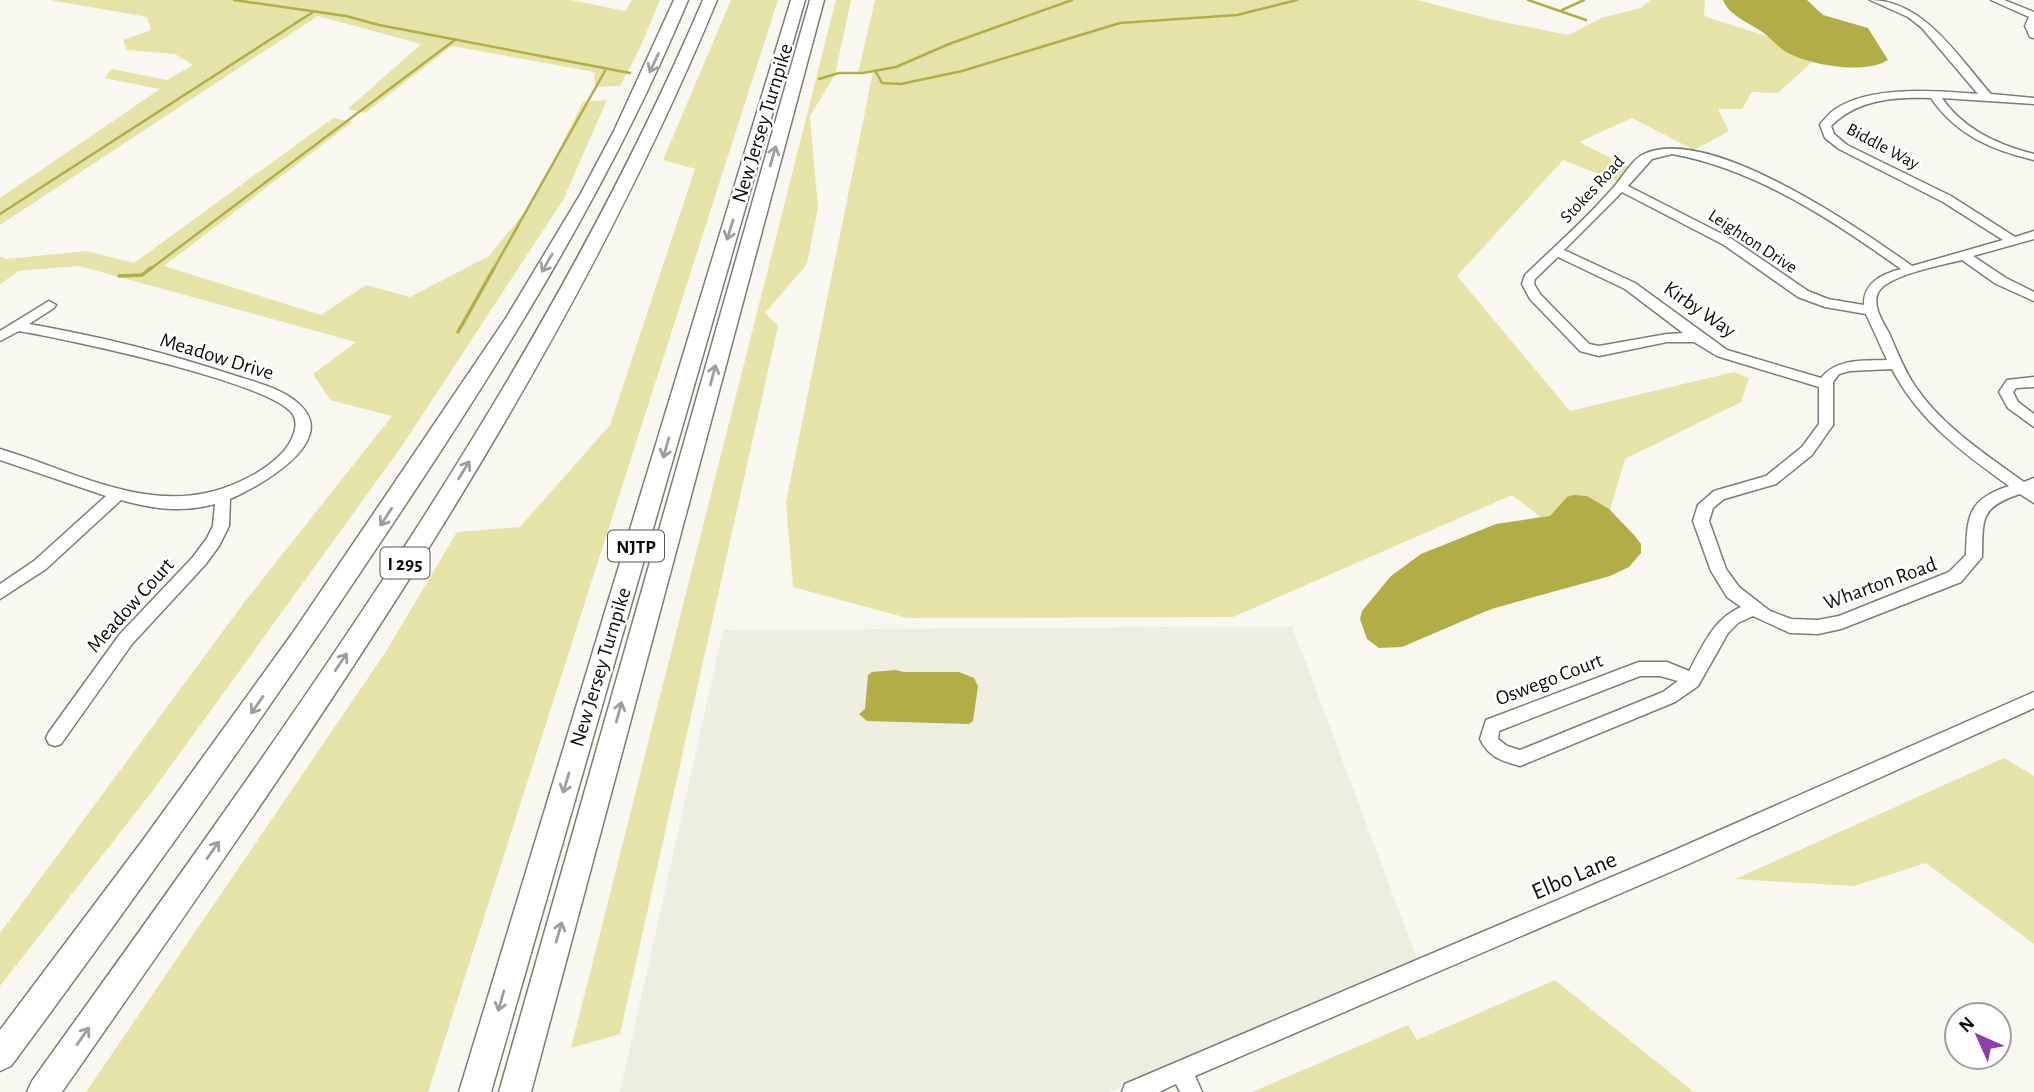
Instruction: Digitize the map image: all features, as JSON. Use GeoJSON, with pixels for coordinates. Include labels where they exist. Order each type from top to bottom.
{"type":"FeatureCollection","features":[{"type":"Feature","properties":{"kind":"highway","name":"I 295"},"geometry":{"type":"LineString","coordinates":[[0,1055],[276,677],[468,392],[596,177],[648,76],[681,0]]}},
{"type":"Feature","properties":{"kind":"highway","name":"I 295"},"geometry":{"type":"LineString","coordinates":[[43,1092],[336,669],[502,410],[624,194],[666,106],[710,0]]}},
{"type":"Feature","properties":{"kind":"highway","name":"New Jersey Turnpike"},"geometry":{"type":"LineString","coordinates":[[475,1092],[798,0]]}},
{"type":"Feature","properties":{"kind":"highway","name":"New Jersey Turnpike"},"geometry":{"type":"LineString","coordinates":[[515,1092],[817,0]]}},
{"type":"Feature","properties":{"kind":"street"},"geometry":{"type":"LineString","coordinates":[[1875,0],[1911,15],[1926,26],[1989,99]]}},
{"type":"Feature","properties":{"kind":"street"},"geometry":{"type":"LineString","coordinates":[[1996,0],[2034,17],[2030,26],[2034,35]]}},
{"type":"Feature","properties":{"kind":"street","name":"Biddle Way"},"geometry":{"type":"LineString","coordinates":[[2012,240],[1947,199],[1843,147],[1825,130],[1825,125],[1831,117],[1860,100],[1889,95],[2034,101]]}},
{"type":"Feature","properties":{"kind":"street"},"geometry":{"type":"LineString","coordinates":[[1935,96],[1949,116],[1974,134],[2034,157]]}},
{"type":"Feature","properties":{"kind":"street","name":"Stokes Road"},"geometry":{"type":"LineString","coordinates":[[1697,337],[1667,338],[1599,351],[1585,348],[1535,296],[1528,284],[1529,278],[1648,156],[1675,152],[1706,156],[1737,168],[1841,222],[1910,270]]}},
{"type":"Feature","properties":{"kind":"street","name":"Leighton Drive"},"geometry":{"type":"LineString","coordinates":[[1620,187],[1737,247],[1803,294],[1825,303],[1871,310]]}},
{"type":"Feature","properties":{"kind":"street"},"geometry":{"type":"LineString","coordinates":[[2030,490],[1931,415],[1912,392],[1896,364],[1871,310],[1869,299],[1875,285],[1891,275],[2034,235]]}},
{"type":"Feature","properties":{"kind":"street","name":"Kirby Way"},"geometry":{"type":"LineString","coordinates":[[1556,251],[1621,280],[1697,337],[1733,357],[1826,384]]}},
{"type":"Feature","properties":{"kind":"street"},"geometry":{"type":"LineString","coordinates":[[1963,255],[2009,286],[2034,297]]}},
{"type":"Feature","properties":{"kind":"street"},"geometry":{"type":"LineString","coordinates":[[0,337],[49,305]]}},
{"type":"Feature","properties":{"kind":"street","name":"Meadow Drive"},"geometry":{"type":"LineString","coordinates":[[0,454],[117,495],[184,505],[222,497],[265,475],[293,450],[302,432],[303,422],[294,407],[266,391],[59,332],[17,326]]}},
{"type":"Feature","properties":{"kind":"street"},"geometry":{"type":"LineString","coordinates":[[1826,384],[1829,376],[1842,368],[1896,364]]}},
{"type":"Feature","properties":{"kind":"street"},"geometry":{"type":"LineString","coordinates":[[2034,382],[2012,383],[2007,387],[2006,393],[2013,405],[2034,422]]}},
{"type":"Feature","properties":{"kind":"street","name":"Wharton Road"},"geometry":{"type":"LineString","coordinates":[[1826,384],[1828,418],[1818,438],[1807,451],[1771,480],[1719,495],[1706,505],[1702,513],[1701,521],[1719,571],[1733,592],[1753,609],[1790,625],[1830,625],[1955,577],[1974,557],[1975,523],[1980,509],[1996,496],[2030,490]]}},
{"type":"Feature","properties":{"kind":"street"},"geometry":{"type":"LineString","coordinates":[[0,592],[40,565],[117,495]]}},
{"type":"Feature","properties":{"kind":"street","name":"Meadow Court"},"geometry":{"type":"LineString","coordinates":[[55,738],[126,639],[199,561],[213,542],[221,526],[222,497]]}},
{"type":"Feature","properties":{"kind":"street","name":"Oswego Court"},"geometry":{"type":"LineString","coordinates":[[1692,681],[1672,669],[1639,668],[1492,726],[1488,733],[1490,744],[1502,754],[1520,758],[1669,697],[1692,681],[1722,628],[1732,618],[1753,609]]}},
{"type":"Feature","properties":{"kind":"street","name":"Elbo Lane"},"geometry":{"type":"LineString","coordinates":[[1133,1092],[1186,1082],[2034,700]]}},
{"type":"Feature","properties":{"kind":"shaded area"},"geometry":{"type":"Polygon","coordinates":[[[50,0],[571,0],[625,11],[632,0],[660,0],[620,86],[595,87],[594,72],[452,46],[365,113],[348,109],[421,44],[318,16],[0,225],[0,198],[160,89],[104,78],[112,69],[167,80],[193,65],[175,54],[127,50],[123,40],[151,30],[147,17],[50,0]]]}},
{"type":"Feature","properties":{"kind":"shaded area"},"geometry":{"type":"Polygon","coordinates":[[[731,0],[778,0],[428,1092],[86,1092],[385,653],[457,532],[520,527],[610,425],[695,169],[663,160],[731,0]]]}},
{"type":"Feature","properties":{"kind":"shaded area"},"geometry":{"type":"Polygon","coordinates":[[[836,0],[851,0],[835,75],[810,116],[818,208],[807,264],[765,313],[778,326],[620,1034],[571,1048],[836,0]]]}},
{"type":"Feature","properties":{"kind":"shaded area"},"geometry":{"type":"Polygon","coordinates":[[[875,0],[1417,0],[1494,20],[1569,35],[1601,18],[1641,8],[1650,0],[1705,0],[1704,16],[1769,37],[1812,62],[1778,93],[1752,92],[1742,109],[1718,109],[1729,131],[1694,150],[1632,118],[1579,142],[1633,169],[1622,183],[1563,160],[1457,276],[1570,411],[1734,372],[1749,378],[1741,402],[1625,459],[1610,510],[1641,544],[1629,567],[1375,646],[1362,611],[1421,554],[1542,518],[1512,495],[1233,617],[907,618],[793,587],[786,502],[873,72],[858,73],[875,0]]]}},
{"type":"Feature","properties":{"kind":"shaded area"},"geometry":{"type":"Polygon","coordinates":[[[1723,0],[1807,0],[1823,15],[1868,28],[1888,60],[1865,67],[1852,67],[1822,64],[1796,57],[1734,14],[1723,0]]]}},
{"type":"Feature","properties":{"kind":"shaded area"},"geometry":{"type":"Polygon","coordinates":[[[607,100],[563,200],[402,446],[154,789],[0,986],[0,933],[243,604],[392,416],[330,400],[313,374],[356,342],[79,266],[19,271],[0,284],[0,256],[6,259],[86,251],[134,263],[333,118],[352,122],[164,266],[321,315],[366,285],[410,297],[489,256],[533,202],[583,102],[607,100]]]}},
{"type":"Feature","properties":{"kind":"shaded area"},"geometry":{"type":"Polygon","coordinates":[[[1587,496],[1609,509],[1635,536],[1641,544],[1641,553],[1629,567],[1610,576],[1491,609],[1402,647],[1379,648],[1367,639],[1360,619],[1362,611],[1391,576],[1421,554],[1496,524],[1550,516],[1567,497],[1587,496]]]}},
{"type":"Feature","properties":{"kind":"shaded area"},"geometry":{"type":"Polygon","coordinates":[[[1292,626],[1419,964],[1110,1092],[620,1092],[723,630],[1292,626]]]}},
{"type":"Feature","properties":{"kind":"shaded area"},"geometry":{"type":"Polygon","coordinates":[[[872,672],[959,672],[974,678],[978,686],[973,721],[969,724],[867,721],[859,714],[865,709],[868,675],[872,672]]]}},
{"type":"Feature","properties":{"kind":"shaded area"},"geometry":{"type":"Polygon","coordinates":[[[2004,758],[2034,776],[2034,944],[1926,863],[1854,886],[1735,879],[2004,758]]]}},
{"type":"Feature","properties":{"kind":"shaded area"},"geometry":{"type":"Polygon","coordinates":[[[1555,980],[1694,1092],[1252,1092],[1408,1025],[1417,1040],[1555,980]]]}},
{"type":"Feature","properties":{"kind":"waterway"},"geometry":{"type":"LineString","coordinates":[[234,0],[346,16],[455,40]]}},
{"type":"Feature","properties":{"kind":"waterway"},"geometry":{"type":"LineString","coordinates":[[819,79],[839,73],[863,73],[896,67],[949,44],[1072,0]]}},
{"type":"Feature","properties":{"kind":"waterway"},"geometry":{"type":"LineString","coordinates":[[876,72],[882,83],[901,84],[962,71],[1120,23],[1237,15],[1297,0]]}},
{"type":"Feature","properties":{"kind":"waterway"},"geometry":{"type":"LineString","coordinates":[[1528,0],[1586,20]]}},
{"type":"Feature","properties":{"kind":"waterway"},"geometry":{"type":"LineString","coordinates":[[1562,10],[1584,0]]}},
{"type":"Feature","properties":{"kind":"waterway"},"geometry":{"type":"LineString","coordinates":[[0,214],[313,12]]}},
{"type":"Feature","properties":{"kind":"waterway"},"geometry":{"type":"LineString","coordinates":[[149,270],[455,40]]}},
{"type":"Feature","properties":{"kind":"waterway"},"geometry":{"type":"LineString","coordinates":[[455,40],[630,73]]}},
{"type":"Feature","properties":{"kind":"waterway"},"geometry":{"type":"LineString","coordinates":[[493,270],[605,71]]}},
{"type":"Feature","properties":{"kind":"waterway"},"geometry":{"type":"LineString","coordinates":[[119,276],[142,275],[151,268]]}},
{"type":"Feature","properties":{"kind":"waterway"},"geometry":{"type":"LineString","coordinates":[[458,332],[494,268]]}}]}
